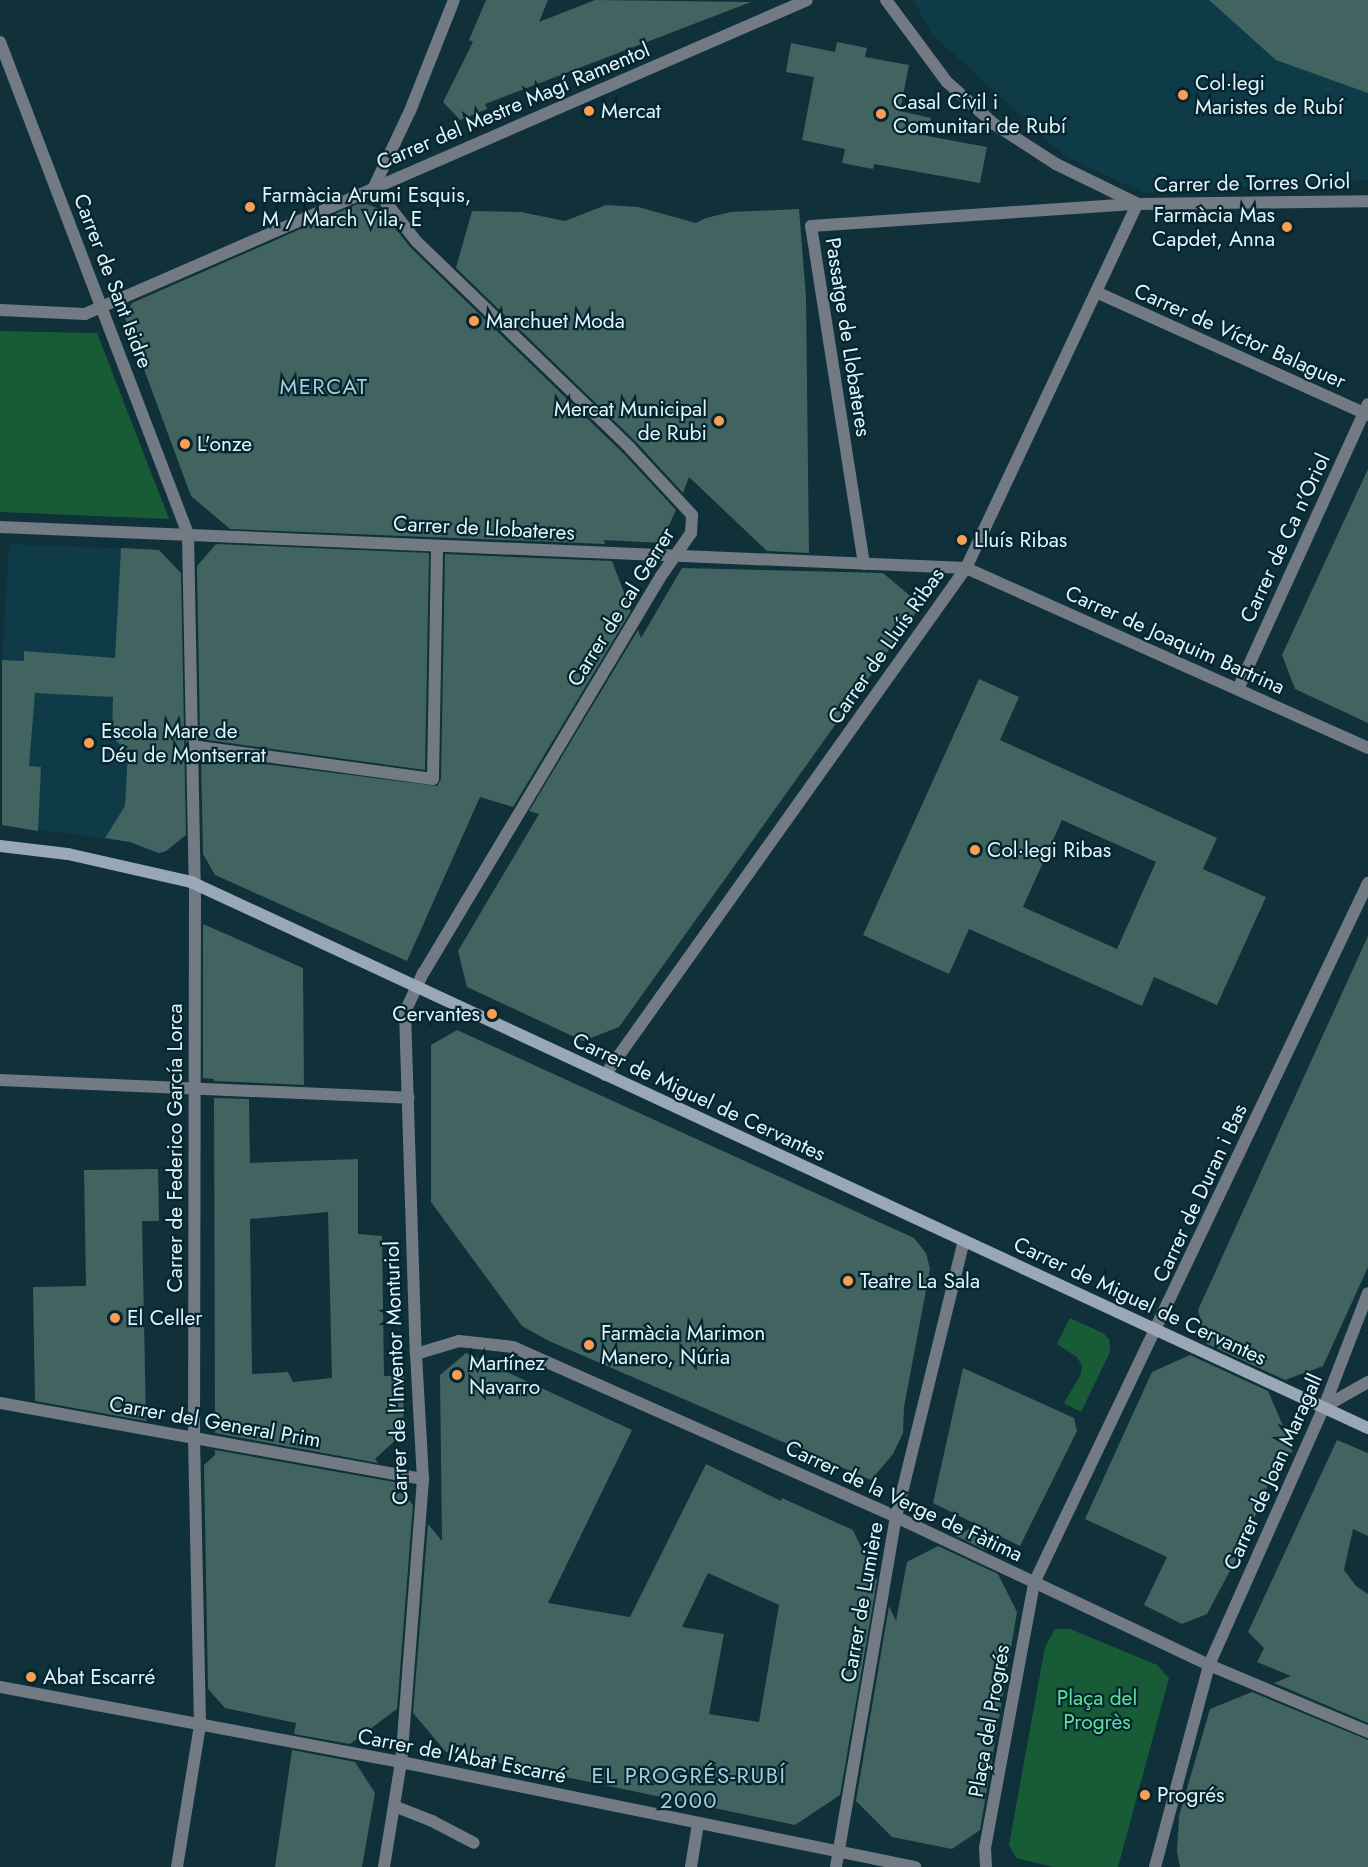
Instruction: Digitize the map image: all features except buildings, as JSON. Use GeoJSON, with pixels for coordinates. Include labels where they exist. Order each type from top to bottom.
{"type":"FeatureCollection","features":[{"type":"Feature","properties":{"kind":"street"},"geometry":{"type":"LineString","coordinates":[[374,187],[410,111],[454,0]]}},
{"type":"Feature","properties":{"kind":"street","name":"Carrer del Mestre Magí Ramentol"},"geometry":{"type":"LineString","coordinates":[[0,310],[85,314],[374,187],[447,159],[807,0]]}},
{"type":"Feature","properties":{"kind":"street"},"geometry":{"type":"LineString","coordinates":[[886,0],[947,82],[994,124],[1056,164],[1137,204]]}},
{"type":"Feature","properties":{"kind":"street","name":"Carrer de Sant Isidre"},"geometry":{"type":"LineString","coordinates":[[0,42],[188,534]]}},
{"type":"Feature","properties":{"kind":"street","name":"Carrer de cal Gerrer"},"geometry":{"type":"LineString","coordinates":[[374,187],[416,242],[630,448],[692,515],[691,533],[674,557],[415,986]]}},
{"type":"Feature","properties":{"kind":"street","name":"Carrer de Torres Oriol"},"geometry":{"type":"LineString","coordinates":[[1137,204],[1368,201]]}},
{"type":"Feature","properties":{"kind":"street","name":"Carrer de Lluís Ribas"},"geometry":{"type":"LineString","coordinates":[[606,1075],[966,568],[1137,204]]}},
{"type":"Feature","properties":{"kind":"street","name":"Passatge de Llobateres"},"geometry":{"type":"LineString","coordinates":[[864,564],[811,226],[1137,204]]}},
{"type":"Feature","properties":{"kind":"street","name":"Carrer de Víctor Balaguer"},"geometry":{"type":"LineString","coordinates":[[1096,292],[1367,411]]}},
{"type":"Feature","properties":{"kind":"street","name":"Carrer de Ca n'Oriol"},"geometry":{"type":"LineString","coordinates":[[1238,689],[1367,411]]}},
{"type":"Feature","properties":{"kind":"street","name":"Carrer de Llobateres"},"geometry":{"type":"LineString","coordinates":[[0,527],[966,568]]}},
{"type":"Feature","properties":{"kind":"street","name":"Carrer de Federico García Lorca"},"geometry":{"type":"LineString","coordinates":[[177,1867],[200,1725],[194,1438],[195,885],[188,534]]}},
{"type":"Feature","properties":{"kind":"street"},"geometry":{"type":"LineString","coordinates":[[192,746],[433,779],[438,546]]}},
{"type":"Feature","properties":{"kind":"street","name":"Carrer de Joaquim Bartrina"},"geometry":{"type":"LineString","coordinates":[[966,568],[1368,748]]}},
{"type":"Feature","properties":{"kind":"street","name":"Carrer de Miguel de Cervantes"},"geometry":{"type":"LineString","coordinates":[[0,846],[68,854],[195,885],[1368,1428]]}},
{"type":"Feature","properties":{"kind":"street","name":"Carrer de Duran i Bas"},"geometry":{"type":"LineString","coordinates":[[1035,1583],[1368,883]]}},
{"type":"Feature","properties":{"kind":"street","name":"Carrer de l'Inventor Monturiol"},"geometry":{"type":"LineString","coordinates":[[384,1867],[400,1762],[423,1479],[416,1354],[405,1012],[415,986]]}},
{"type":"Feature","properties":{"kind":"street"},"geometry":{"type":"LineString","coordinates":[[0,1080],[409,1098]]}},
{"type":"Feature","properties":{"kind":"street","name":"Carrer de Lumière"},"geometry":{"type":"LineString","coordinates":[[836,1867],[896,1517],[964,1241]]}},
{"type":"Feature","properties":{"kind":"street","name":"Carrer de Joan Maragall"},"geometry":{"type":"LineString","coordinates":[[1209,1665],[1324,1407],[1368,1293]]}},
{"type":"Feature","properties":{"kind":"street","name":"Carrer de la Verge de Fàtima"},"geometry":{"type":"LineString","coordinates":[[416,1354],[459,1341],[513,1347],[896,1517],[1209,1665],[1368,1732]]}},
{"type":"Feature","properties":{"kind":"street"},"geometry":{"type":"LineString","coordinates":[[1324,1407],[1368,1382]]}},
{"type":"Feature","properties":{"kind":"street","name":"Carrer del General Prim"},"geometry":{"type":"LineString","coordinates":[[0,1403],[423,1479]]}},
{"type":"Feature","properties":{"kind":"street","name":"Plaça del Progrés"},"geometry":{"type":"LineString","coordinates":[[986,1867],[986,1848],[1035,1583]]}},
{"type":"Feature","properties":{"kind":"street"},"geometry":{"type":"LineString","coordinates":[[1155,1867],[1209,1665]]}},
{"type":"Feature","properties":{"kind":"street","name":"Carrer de l'Abat Escarré"},"geometry":{"type":"LineString","coordinates":[[0,1687],[400,1762],[915,1867]]}},
{"type":"Feature","properties":{"kind":"street"},"geometry":{"type":"LineString","coordinates":[[394,1806],[432,1821],[474,1843]]}},
{"type":"Feature","properties":{"kind":"street"},"geometry":{"type":"LineString","coordinates":[[691,1867],[698,1824]]}},
{"type":"Feature","properties":{"kind":"shaded area","name":"Col·legi Maristes de Rubí"},"geometry":{"type":"Polygon","coordinates":[[[913,0],[1368,0],[1368,180],[1144,193],[1064,156],[932,34],[913,0]]]}},
{"type":"Feature","properties":{"kind":"shaded area","name":"Escola Mare de Déu de Montserrat"},"geometry":{"type":"Polygon","coordinates":[[[9,544],[159,550],[175,568],[176,839],[166,851],[154,853],[130,842],[2,825],[2,660],[9,544]]]}},
{"type":"Feature","properties":{"kind":"green space"},"geometry":{"type":"Polygon","coordinates":[[[0,331],[97,333],[169,519],[0,512],[0,331]]]}},
{"type":"Feature","properties":{"kind":"green space"},"geometry":{"type":"Polygon","coordinates":[[[1070,1318],[1103,1333],[1109,1339],[1110,1346],[1110,1352],[1081,1412],[1064,1403],[1081,1374],[1082,1366],[1077,1357],[1057,1344],[1070,1318]]]}},
{"type":"Feature","properties":{"kind":"green space","name":"Plaça del Progrès"},"geometry":{"type":"Polygon","coordinates":[[[1055,1629],[1070,1629],[1157,1665],[1169,1678],[1118,1867],[1053,1867],[1016,1858],[1009,1845],[1045,1647],[1055,1629]]]}},
{"type":"Feature","properties":{"kind":"place","name":"Col·legi Maristes de Rubí"},"geometry":{"type":"Point","coordinates":[1183,95]}},
{"type":"Feature","properties":{"kind":"place","name":"Mercat"},"geometry":{"type":"Point","coordinates":[589,111]}},
{"type":"Feature","properties":{"kind":"place","name":"Casal Cívil i Comunitari de Rubí"},"geometry":{"type":"Point","coordinates":[881,114]}},
{"type":"Feature","properties":{"kind":"place","name":"Farmàcia Arumi Esquis, M / March Vila, E"},"geometry":{"type":"Point","coordinates":[250,207]}},
{"type":"Feature","properties":{"kind":"place","name":"Farmàcia Mas Capdet, Anna"},"geometry":{"type":"Point","coordinates":[1287,227]}},
{"type":"Feature","properties":{"kind":"place","name":"Marchuet Moda"},"geometry":{"type":"Point","coordinates":[474,321]}},
{"type":"Feature","properties":{"kind":"place","name":"Mercat Municipal de Rubi"},"geometry":{"type":"Point","coordinates":[719,421]}},
{"type":"Feature","properties":{"kind":"place","name":"L'onze"},"geometry":{"type":"Point","coordinates":[185,444]}},
{"type":"Feature","properties":{"kind":"place","name":"Lluís Ribas"},"geometry":{"type":"Point","coordinates":[962,540]}},
{"type":"Feature","properties":{"kind":"place","name":"Escola Mare de Déu de Montserrat"},"geometry":{"type":"Point","coordinates":[89,743]}},
{"type":"Feature","properties":{"kind":"place","name":"Col·legi Ribas"},"geometry":{"type":"Point","coordinates":[975,850]}},
{"type":"Feature","properties":{"kind":"place","name":"Cervantes"},"geometry":{"type":"Point","coordinates":[492,1014]}},
{"type":"Feature","properties":{"kind":"place","name":"Teatre La Sala"},"geometry":{"type":"Point","coordinates":[848,1281]}},
{"type":"Feature","properties":{"kind":"place","name":"El Celler"},"geometry":{"type":"Point","coordinates":[115,1318]}},
{"type":"Feature","properties":{"kind":"place","name":"Farmàcia Marimon Manero, Núria"},"geometry":{"type":"Point","coordinates":[589,1345]}},
{"type":"Feature","properties":{"kind":"place","name":"Martínez Navarro"},"geometry":{"type":"Point","coordinates":[457,1375]}},
{"type":"Feature","properties":{"kind":"place","name":"Abat Escarré"},"geometry":{"type":"Point","coordinates":[31,1677]}},
{"type":"Feature","properties":{"kind":"place","name":"Progrés"},"geometry":{"type":"Point","coordinates":[1145,1795]}},
{"type":"Feature","properties":{"kind":"district","name":"MERCAT"},"geometry":{"type":"Point","coordinates":[324,387]}},
{"type":"Feature","properties":{"kind":"district","name":"EL PROGRÉS-RUBÍ 2000"},"geometry":{"type":"Point","coordinates":[689,1788]}}]}
